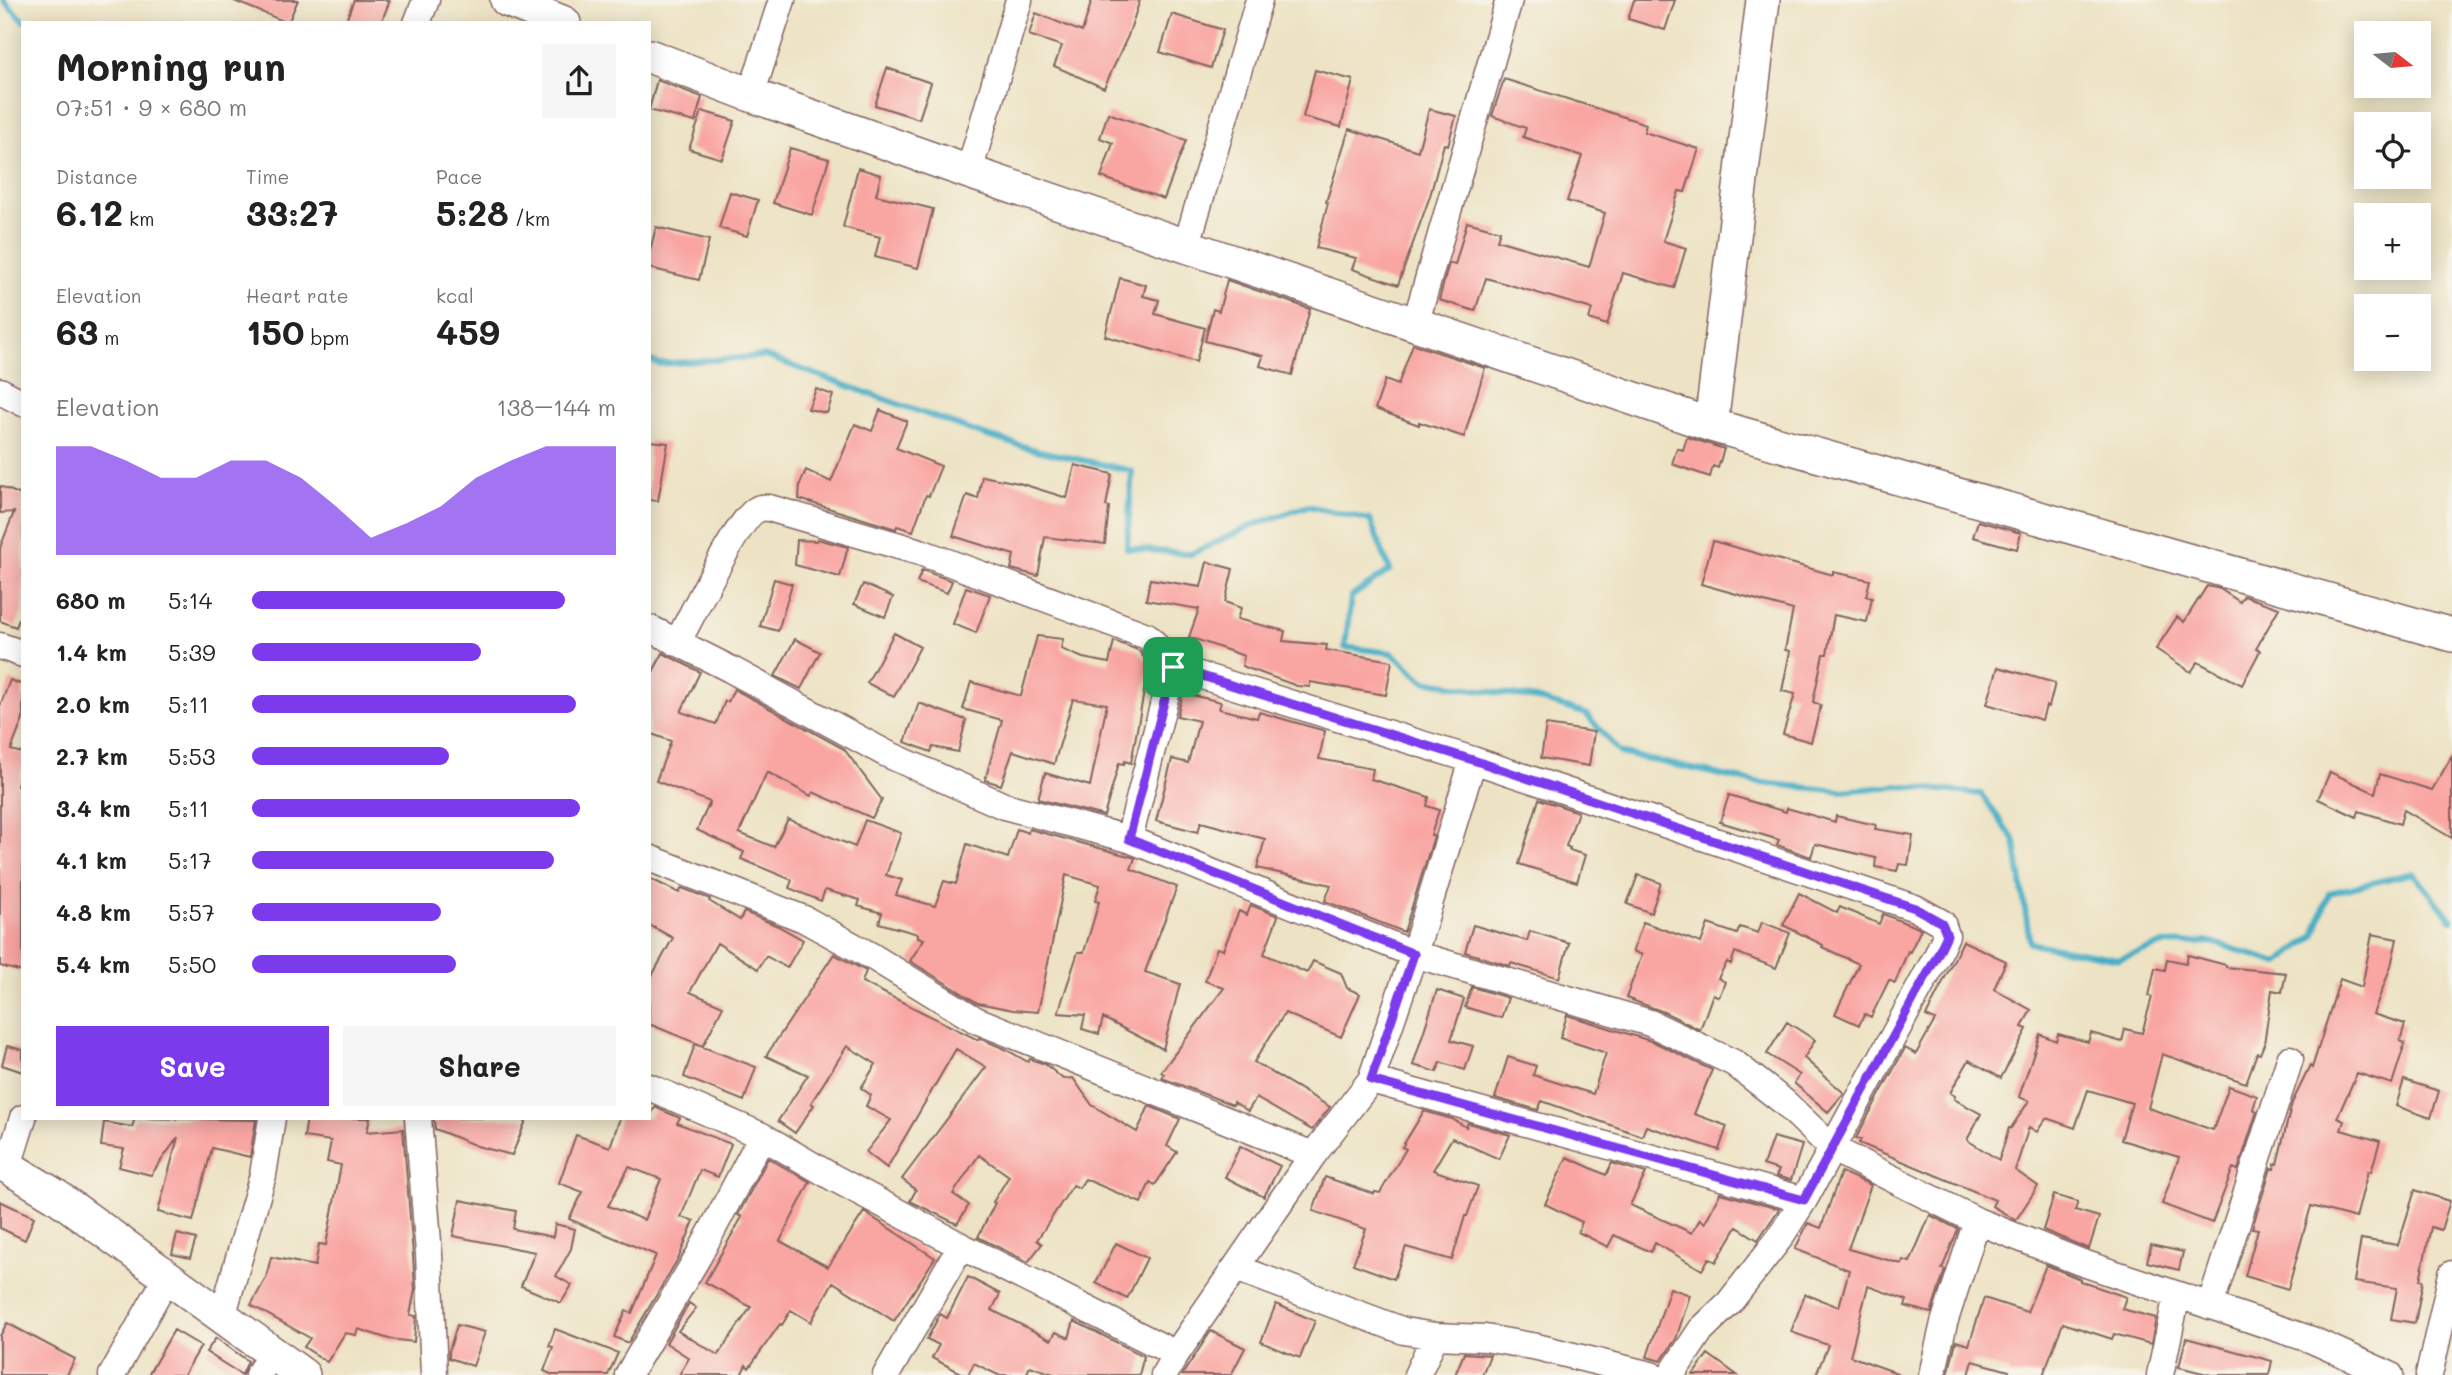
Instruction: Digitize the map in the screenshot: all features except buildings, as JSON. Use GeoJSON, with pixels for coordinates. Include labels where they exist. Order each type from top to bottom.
{"type":"FeatureCollection","features":[{"type":"Feature","properties":{"kind":"street"},"geometry":{"type":"LineString","coordinates":[[418,21],[426,0]]}},
{"type":"Feature","properties":{"kind":"street"},"geometry":{"type":"LineString","coordinates":[[508,0],[549,12]]}},
{"type":"Feature","properties":{"kind":"street"},"geometry":{"type":"LineString","coordinates":[[751,94],[782,0]]}},
{"type":"Feature","properties":{"kind":"street"},"geometry":{"type":"LineString","coordinates":[[968,172],[1019,0]]}},
{"type":"Feature","properties":{"kind":"street"},"geometry":{"type":"LineString","coordinates":[[1186,247],[1259,0]]}},
{"type":"Feature","properties":{"kind":"street"},"geometry":{"type":"LineString","coordinates":[[1415,325],[1509,0]]}},
{"type":"Feature","properties":{"kind":"street"},"geometry":{"type":"LineString","coordinates":[[1711,425],[1763,0]]}},
{"type":"Feature","properties":{"kind":"street"},"geometry":{"type":"LineString","coordinates":[[651,57],[968,172],[1711,425],[2452,635]]}},
{"type":"Feature","properties":{"kind":"street"},"geometry":{"type":"LineString","coordinates":[[0,391],[21,402]]}},
{"type":"Feature","properties":{"kind":"street"},"geometry":{"type":"LineString","coordinates":[[677,643],[724,555],[750,515],[757,509],[769,508],[920,552],[1147,636],[1173,667],[1473,760],[1915,908],[1942,923],[1947,935],[1937,956],[1804,1200],[1779,1239],[1729,1303],[1701,1330],[1671,1375]]}},
{"type":"Feature","properties":{"kind":"street"},"geometry":{"type":"LineString","coordinates":[[651,629],[885,753],[1004,806],[1129,839],[1414,954],[1650,1023],[1734,1063],[1784,1102],[1833,1149],[1977,1221],[2080,1262],[2312,1339],[2390,1375]]}},
{"type":"Feature","properties":{"kind":"street"},"geometry":{"type":"LineString","coordinates":[[1129,839],[1173,667]]}},
{"type":"Feature","properties":{"kind":"street"},"geometry":{"type":"LineString","coordinates":[[651,1088],[762,1136],[1170,1364],[1313,1155],[1371,1080],[1414,954],[1473,760]]}},
{"type":"Feature","properties":{"kind":"street"},"geometry":{"type":"LineString","coordinates":[[651,859],[804,919],[976,1020],[1313,1155]]}},
{"type":"Feature","properties":{"kind":"street"},"geometry":{"type":"LineString","coordinates":[[2210,1307],[2290,1059]]}},
{"type":"Feature","properties":{"kind":"street"},"geometry":{"type":"LineString","coordinates":[[1371,1080],[1804,1200]]}},
{"type":"Feature","properties":{"kind":"street"},"geometry":{"type":"LineString","coordinates":[[22,1120],[4,1164],[56,1196],[222,1317],[265,1364],[303,1375]]}},
{"type":"Feature","properties":{"kind":"street"},"geometry":{"type":"LineString","coordinates":[[222,1317],[263,1175],[272,1120]]}},
{"type":"Feature","properties":{"kind":"street"},"geometry":{"type":"LineString","coordinates":[[418,1120],[435,1375]]}},
{"type":"Feature","properties":{"kind":"street"},"geometry":{"type":"LineString","coordinates":[[628,1375],[699,1255],[762,1136]]}},
{"type":"Feature","properties":{"kind":"street"},"geometry":{"type":"LineString","coordinates":[[1932,1375],[1944,1324],[1977,1221]]}},
{"type":"Feature","properties":{"kind":"street"},"geometry":{"type":"LineString","coordinates":[[886,1375],[961,1246]]}},
{"type":"Feature","properties":{"kind":"street"},"geometry":{"type":"LineString","coordinates":[[1236,1268],[1404,1331],[1435,1336],[1485,1338],[1651,1375]]}},
{"type":"Feature","properties":{"kind":"street"},"geometry":{"type":"LineString","coordinates":[[2429,1375],[2452,1274]]}},
{"type":"Feature","properties":{"kind":"street"},"geometry":{"type":"LineString","coordinates":[[112,1375],[167,1277]]}},
{"type":"Feature","properties":{"kind":"street"},"geometry":{"type":"LineString","coordinates":[[2160,1375],[2177,1296]]}},
{"type":"Feature","properties":{"kind":"street"},"geometry":{"type":"LineString","coordinates":[[1417,1375],[1435,1336]]}},
{"type":"Feature","properties":{"kind":"waterway"},"geometry":{"type":"LineString","coordinates":[[3,0],[24,21]]}},
{"type":"Feature","properties":{"kind":"waterway"},"geometry":{"type":"LineString","coordinates":[[651,361],[659,364],[765,356],[984,435],[1036,450],[1132,471],[1127,548],[1191,554],[1253,525],[1308,506],[1370,520],[1390,570],[1351,597],[1345,647],[1392,653],[1424,681],[1537,699],[1586,714],[1620,753],[1753,782],[1841,791],[1899,786],[1981,794],[2015,841],[2030,943],[2119,959],[2164,944],[2212,942],[2278,963],[2314,936],[2329,893],[2413,873],[2452,920]]}},
{"type":"Feature","properties":{"kind":"route"},"geometry":{"type":"LineString","coordinates":[[1173,667],[1473,760],[1915,908],[1942,923],[1947,935],[1937,956],[1804,1200],[1371,1080],[1414,954],[1129,839],[1173,667]]}}]}
